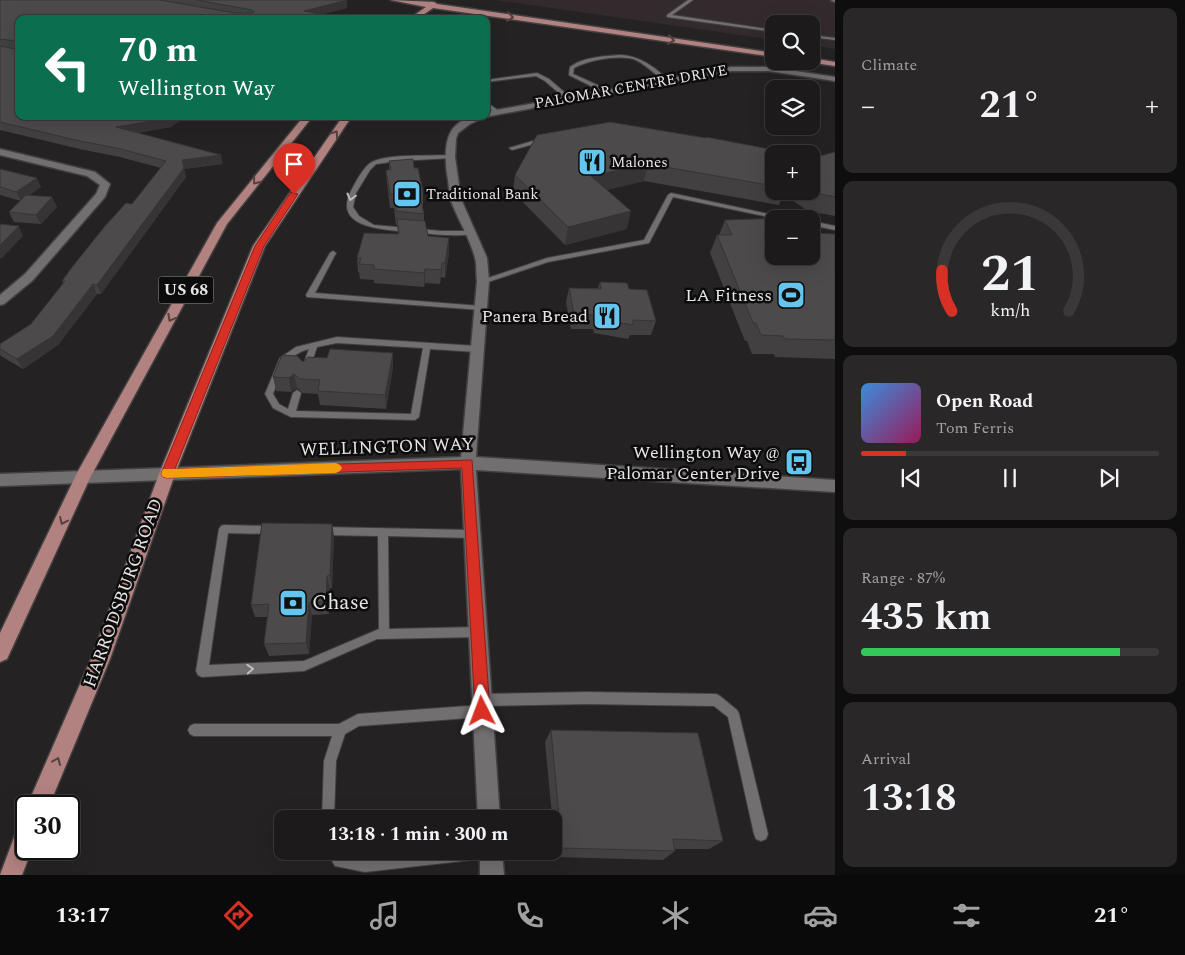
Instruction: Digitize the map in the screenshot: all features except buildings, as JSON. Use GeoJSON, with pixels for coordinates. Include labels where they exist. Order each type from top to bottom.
{"type":"FeatureCollection","features":[{"type":"Feature","properties":{"kind":"main road"},"geometry":{"type":"LineString","coordinates":[[394,0],[765,54]]}},
{"type":"Feature","properties":{"kind":"main road"},"geometry":{"type":"LineString","coordinates":[[418,15],[440,0]]}},
{"type":"Feature","properties":{"kind":"main road"},"geometry":{"type":"LineString","coordinates":[[456,15],[472,2]]}},
{"type":"Feature","properties":{"kind":"main road"},"geometry":{"type":"LineString","coordinates":[[490,5],[500,7]]}},
{"type":"Feature","properties":{"kind":"main road"},"geometry":{"type":"LineString","coordinates":[[520,10],[529,11]]}},
{"type":"Feature","properties":{"kind":"main road"},"geometry":{"type":"LineString","coordinates":[[820,62],[835,64]]}},
{"type":"Feature","properties":{"kind":"main road","name":"US 68"},"geometry":{"type":"LineString","coordinates":[[0,653],[83,477],[222,223],[306,120]]}},
{"type":"Feature","properties":{"kind":"main road","name":"HARRODSBURG ROAD"},"geometry":{"type":"LineString","coordinates":[[43,795],[100,659],[167,474],[259,246],[345,120]]}},
{"type":"Feature","properties":{"kind":"main road"},"geometry":{"type":"LineString","coordinates":[[10,875],[16,860]]}},
{"type":"Feature","properties":{"kind":"street","name":"PALOMAR CENTRE DRIVE"},"geometry":{"type":"LineString","coordinates":[[490,114],[720,70],[749,68],[835,79]]}},
{"type":"Feature","properties":{"kind":"street"},"geometry":{"type":"LineString","coordinates":[[472,120],[454,132],[451,139],[450,157],[456,199],[481,258],[483,281],[468,463],[488,810]]}},
{"type":"Feature","properties":{"kind":"street"},"geometry":{"type":"LineString","coordinates":[[0,152],[91,174],[105,184],[101,195],[28,277],[0,301]]}},
{"type":"Feature","properties":{"kind":"street","name":"WELLINGTON WAY"},"geometry":{"type":"LineString","coordinates":[[0,480],[468,463],[835,486]]}},
{"type":"Feature","properties":{"kind":"street"},"geometry":{"type":"LineString","coordinates":[[491,860],[492,875]]}},
{"type":"Feature","properties":{"kind":"lane"},"geometry":{"type":"LineString","coordinates":[[691,0],[668,16],[765,30]]}},
{"type":"Feature","properties":{"kind":"lane"},"geometry":{"type":"LineString","coordinates":[[820,37],[835,39]]}},
{"type":"Feature","properties":{"kind":"lane"},"geometry":{"type":"LineString","coordinates":[[607,92],[593,83],[580,82],[571,75],[572,67],[578,63],[622,56],[640,60],[666,80]]}},
{"type":"Feature","properties":{"kind":"lane"},"geometry":{"type":"LineString","coordinates":[[490,80],[537,74],[569,99]]}},
{"type":"Feature","properties":{"kind":"lane"},"geometry":{"type":"LineString","coordinates":[[490,106],[497,112]]}},
{"type":"Feature","properties":{"kind":"lane"},"geometry":{"type":"LineString","coordinates":[[512,148],[549,139]]}},
{"type":"Feature","properties":{"kind":"lane"},"geometry":{"type":"LineString","coordinates":[[450,157],[384,160],[373,163],[354,189],[349,206],[353,214],[362,223],[373,227],[441,233],[470,233]]}},
{"type":"Feature","properties":{"kind":"lane"},"geometry":{"type":"LineString","coordinates":[[483,281],[547,260],[647,242],[671,194],[765,214]]}},
{"type":"Feature","properties":{"kind":"lane"},"geometry":{"type":"LineString","coordinates":[[820,225],[835,228]]}},
{"type":"Feature","properties":{"kind":"lane"},"geometry":{"type":"LineString","coordinates":[[333,253],[310,295],[480,308]]}},
{"type":"Feature","properties":{"kind":"lane"},"geometry":{"type":"LineString","coordinates":[[427,346],[415,417],[290,414],[276,406],[269,394],[283,360],[299,349],[337,340],[477,349]]}},
{"type":"Feature","properties":{"kind":"lane"},"geometry":{"type":"LineString","coordinates":[[305,371],[314,345]]}},
{"type":"Feature","properties":{"kind":"lane"},"geometry":{"type":"LineString","coordinates":[[290,414],[298,393]]}},
{"type":"Feature","properties":{"kind":"lane"},"geometry":{"type":"LineString","coordinates":[[284,530],[224,529],[202,671],[304,666],[380,634],[478,632]]}},
{"type":"Feature","properties":{"kind":"lane"},"geometry":{"type":"LineString","coordinates":[[313,531],[472,534]]}},
{"type":"Feature","properties":{"kind":"lane"},"geometry":{"type":"LineString","coordinates":[[380,634],[383,532]]}},
{"type":"Feature","properties":{"kind":"lane"},"geometry":{"type":"LineString","coordinates":[[194,730],[340,730],[358,720],[482,706],[587,698],[716,700],[733,714],[761,834]]}},
{"type":"Feature","properties":{"kind":"lane"},"geometry":{"type":"LineString","coordinates":[[328,810],[330,762],[340,730]]}},
{"type":"Feature","properties":{"kind":"lane"},"geometry":{"type":"LineString","coordinates":[[339,860],[340,862],[365,865],[410,860]]}},
{"type":"Feature","properties":{"kind":"shaded area"},"geometry":{"type":"Polygon","coordinates":[[[495,0],[835,0],[835,49],[820,46],[820,15],[765,15],[765,39],[495,0]]]}},
{"type":"Feature","properties":{"kind":"slow traffic"},"geometry":{"type":"LineString","coordinates":[[167,472],[167,474],[336,468]]}},
{"type":"Feature","properties":{"kind":"place","name":"Malones"},"geometry":{"type":"Point","coordinates":[592,162]}},
{"type":"Feature","properties":{"kind":"place","name":"Traditional Bank"},"geometry":{"type":"Point","coordinates":[407,194]}},
{"type":"Feature","properties":{"kind":"place","name":"LA Fitness"},"geometry":{"type":"Point","coordinates":[791,295]}},
{"type":"Feature","properties":{"kind":"place","name":"Panera Bread"},"geometry":{"type":"Point","coordinates":[607,316]}},
{"type":"Feature","properties":{"kind":"place","name":"Wellington Way @ Palomar Center Drive"},"geometry":{"type":"Point","coordinates":[799,462]}},
{"type":"Feature","properties":{"kind":"place","name":"Chase"},"geometry":{"type":"Point","coordinates":[293,603]}},
{"type":"Feature","properties":{"kind":"route"},"geometry":{"type":"LineString","coordinates":[[294,194],[259,246],[167,474],[468,463],[482,711]]}}]}
